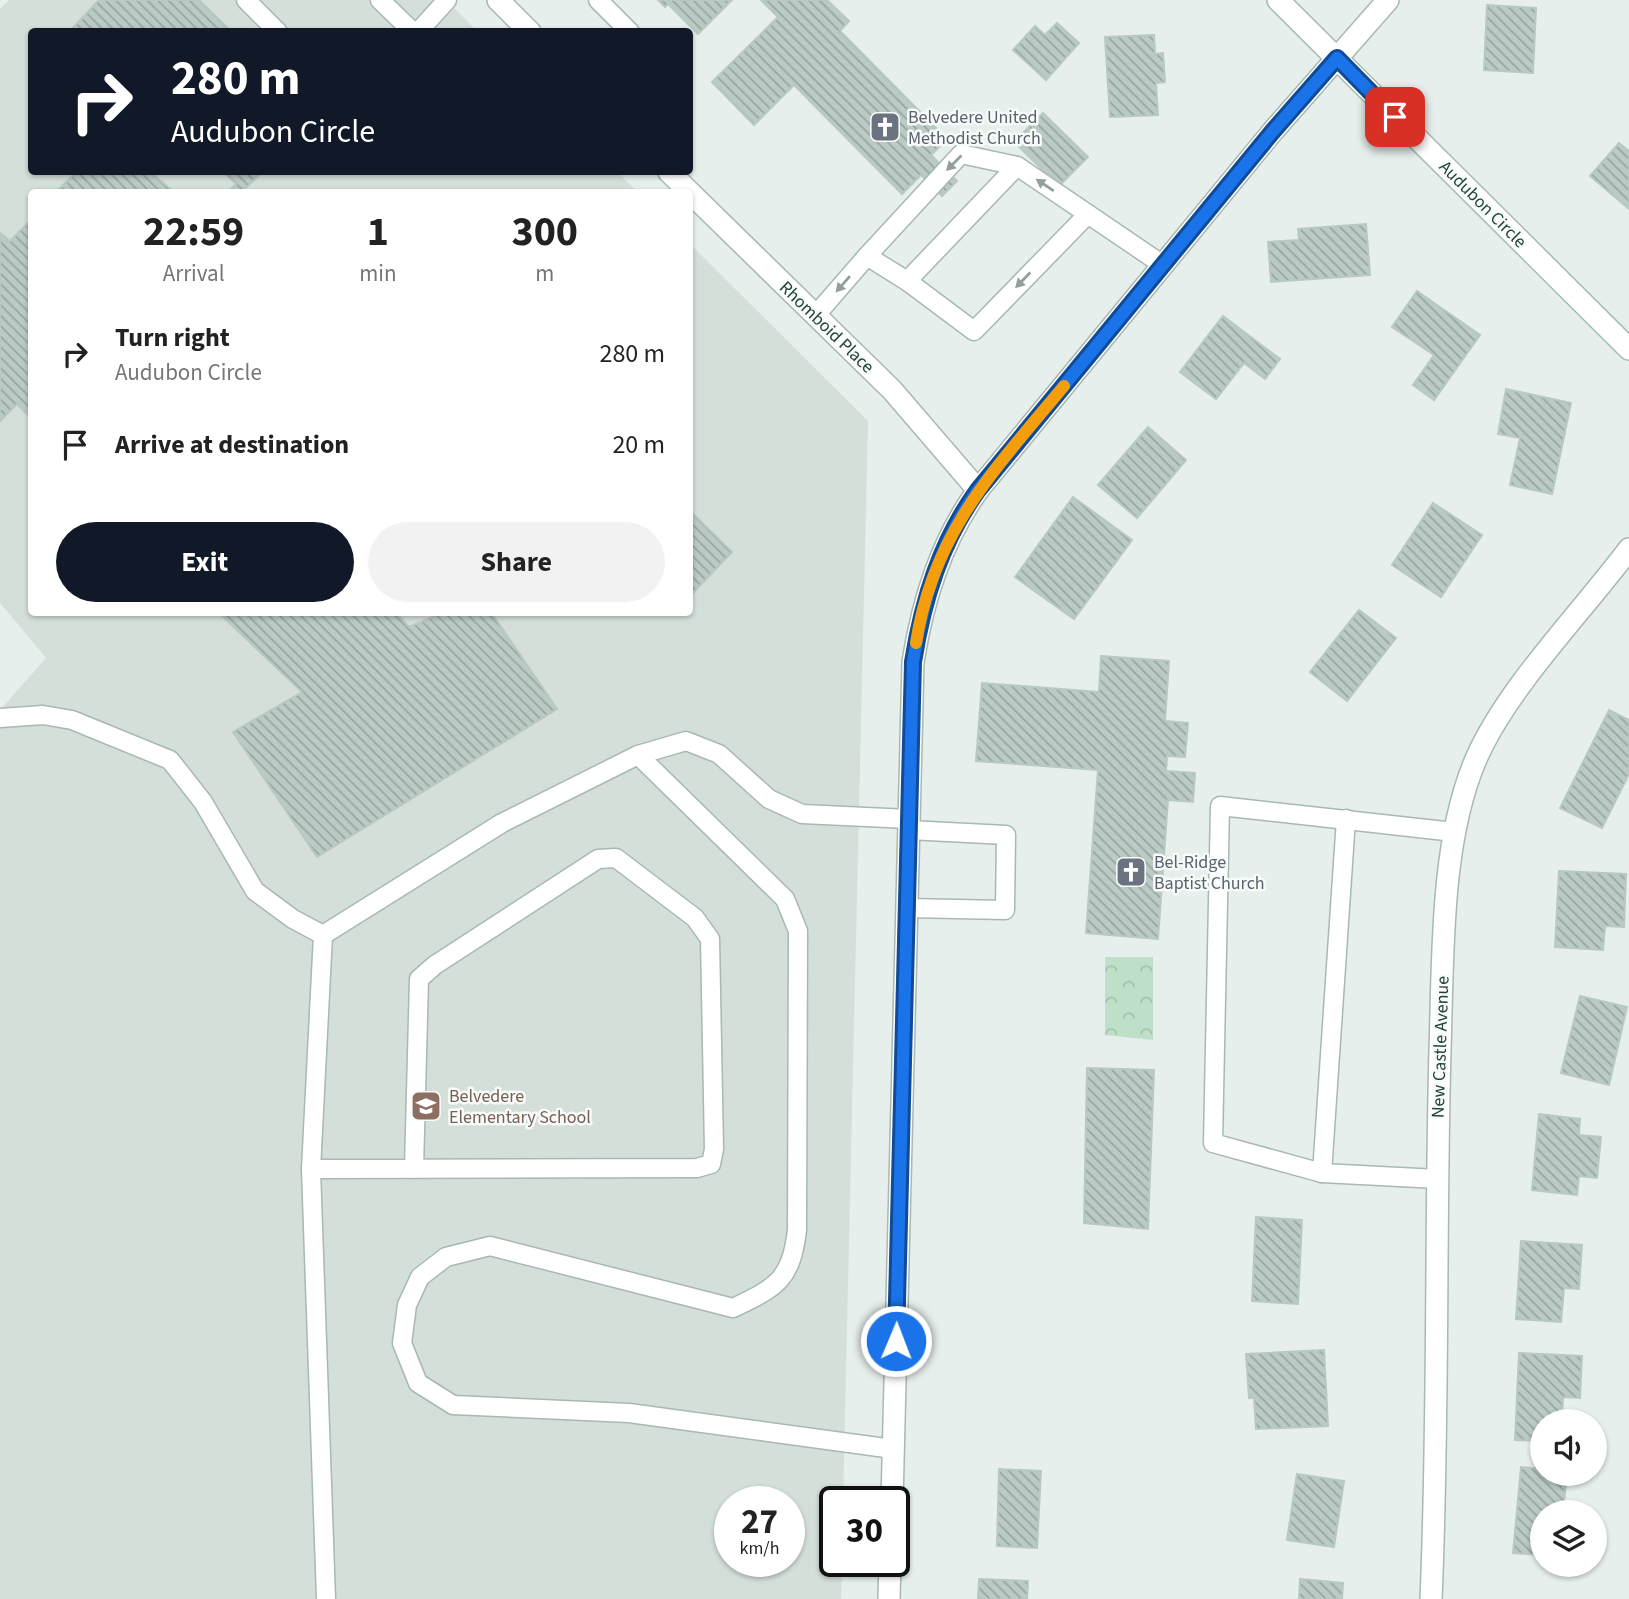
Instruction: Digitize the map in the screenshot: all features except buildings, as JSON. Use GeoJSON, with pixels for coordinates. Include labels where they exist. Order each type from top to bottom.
{"type":"FeatureCollection","features":[{"type":"Feature","properties":{"kind":"street"},"geometry":{"type":"LineString","coordinates":[[498,0],[526,28]]}},
{"type":"Feature","properties":{"kind":"street","name":"Audubon Circle"},"geometry":{"type":"LineString","coordinates":[[1278,0],[1629,349]]}},
{"type":"Feature","properties":{"kind":"street"},"geometry":{"type":"LineString","coordinates":[[892,1486],[913,662],[931,579],[948,540],[978,490],[1163,265],[1388,0]]}},
{"type":"Feature","properties":{"kind":"street","name":"Rhomboid Place"},"geometry":{"type":"LineString","coordinates":[[672,175],[686,189]]}},
{"type":"Feature","properties":{"kind":"street","name":"Rhomboid Place"},"geometry":{"type":"LineString","coordinates":[[693,196],[892,390],[978,490]]}},
{"type":"Feature","properties":{"kind":"street","name":"New Castle Avenue"},"geometry":{"type":"LineString","coordinates":[[1431,1599],[1437,1461],[1438,1179],[1443,950],[1454,832],[1475,760],[1493,726],[1629,549]]}},
{"type":"Feature","properties":{"kind":"street"},"geometry":{"type":"LineString","coordinates":[[890,1577],[890,1599]]}},
{"type":"Feature","properties":{"kind":"lane"},"geometry":{"type":"LineString","coordinates":[[246,0],[274,28]]}},
{"type":"Feature","properties":{"kind":"lane"},"geometry":{"type":"LineString","coordinates":[[380,0],[411,28]]}},
{"type":"Feature","properties":{"kind":"lane"},"geometry":{"type":"LineString","coordinates":[[419,28],[447,0]]}},
{"type":"Feature","properties":{"kind":"lane"},"geometry":{"type":"LineString","coordinates":[[598,0],[626,28]]}},
{"type":"Feature","properties":{"kind":"lane"},"geometry":{"type":"LineString","coordinates":[[816,316],[961,154],[1017,166],[1163,265]]}},
{"type":"Feature","properties":{"kind":"lane"},"geometry":{"type":"LineString","coordinates":[[907,281],[1017,166]]}},
{"type":"Feature","properties":{"kind":"lane"},"geometry":{"type":"LineString","coordinates":[[867,256],[907,281],[974,331],[1088,214]]}},
{"type":"Feature","properties":{"kind":"lane"},"geometry":{"type":"LineString","coordinates":[[0,718],[43,715],[72,720],[170,760],[203,802],[255,891],[293,919],[323,935]]}},
{"type":"Feature","properties":{"kind":"lane"},"geometry":{"type":"LineString","coordinates":[[323,935],[502,823],[638,755],[686,741],[719,754],[769,799],[802,814],[1006,835],[1005,911],[907,908]]}},
{"type":"Feature","properties":{"kind":"lane"},"geometry":{"type":"LineString","coordinates":[[638,755],[785,899],[798,931],[797,1230],[793,1262],[771,1290],[733,1308],[490,1246],[446,1257],[420,1277],[407,1305],[402,1343],[418,1383],[453,1405],[629,1413],[893,1449]]}},
{"type":"Feature","properties":{"kind":"lane"},"geometry":{"type":"LineString","coordinates":[[1438,1179],[1322,1173],[1213,1143],[1220,806],[1454,832]]}},
{"type":"Feature","properties":{"kind":"lane"},"geometry":{"type":"LineString","coordinates":[[1322,1173],[1346,819]]}},
{"type":"Feature","properties":{"kind":"lane"},"geometry":{"type":"LineString","coordinates":[[311,1169],[414,1169],[697,1168],[711,1164],[714,1149],[710,939],[695,918],[616,858],[598,859],[435,965],[419,979],[414,1169]]}},
{"type":"Feature","properties":{"kind":"lane"},"geometry":{"type":"LineString","coordinates":[[323,935],[311,1169],[326,1599]]}},
{"type":"Feature","properties":{"kind":"shaded area","name":"Belvedere Elementary School"},"geometry":{"type":"Polygon","coordinates":[[[9,0],[446,0],[474,28],[28,28],[28,175],[620,175],[635,189],[28,189],[28,616],[693,616],[693,247],[868,421],[843,1486],[819,1486],[819,1577],[842,1577],[841,1599],[0,1599],[0,710],[46,658],[0,603],[0,9],[9,0]]]}},
{"type":"Feature","properties":{"kind":"green space"},"geometry":{"type":"Polygon","coordinates":[[[1105,957],[1153,957],[1153,1040],[1105,1035],[1105,957]]]}},
{"type":"Feature","properties":{"kind":"slow traffic"},"geometry":{"type":"LineString","coordinates":[[916,643],[931,579],[968,504],[1064,386]]}},
{"type":"Feature","properties":{"kind":"place","name":"Belvedere United Methodist Church"},"geometry":{"type":"Point","coordinates":[885,127]}},
{"type":"Feature","properties":{"kind":"place","name":"Bel-Ridge Baptist Church"},"geometry":{"type":"Point","coordinates":[1131,872]}},
{"type":"Feature","properties":{"kind":"place","name":"Belvedere Elementary School"},"geometry":{"type":"Point","coordinates":[426,1106]}},
{"type":"Feature","properties":{"kind":"route"},"geometry":{"type":"LineString","coordinates":[[896,1341],[913,662],[931,579],[948,540],[978,490],[1273,131],[1337,58],[1395,117]]}}]}
